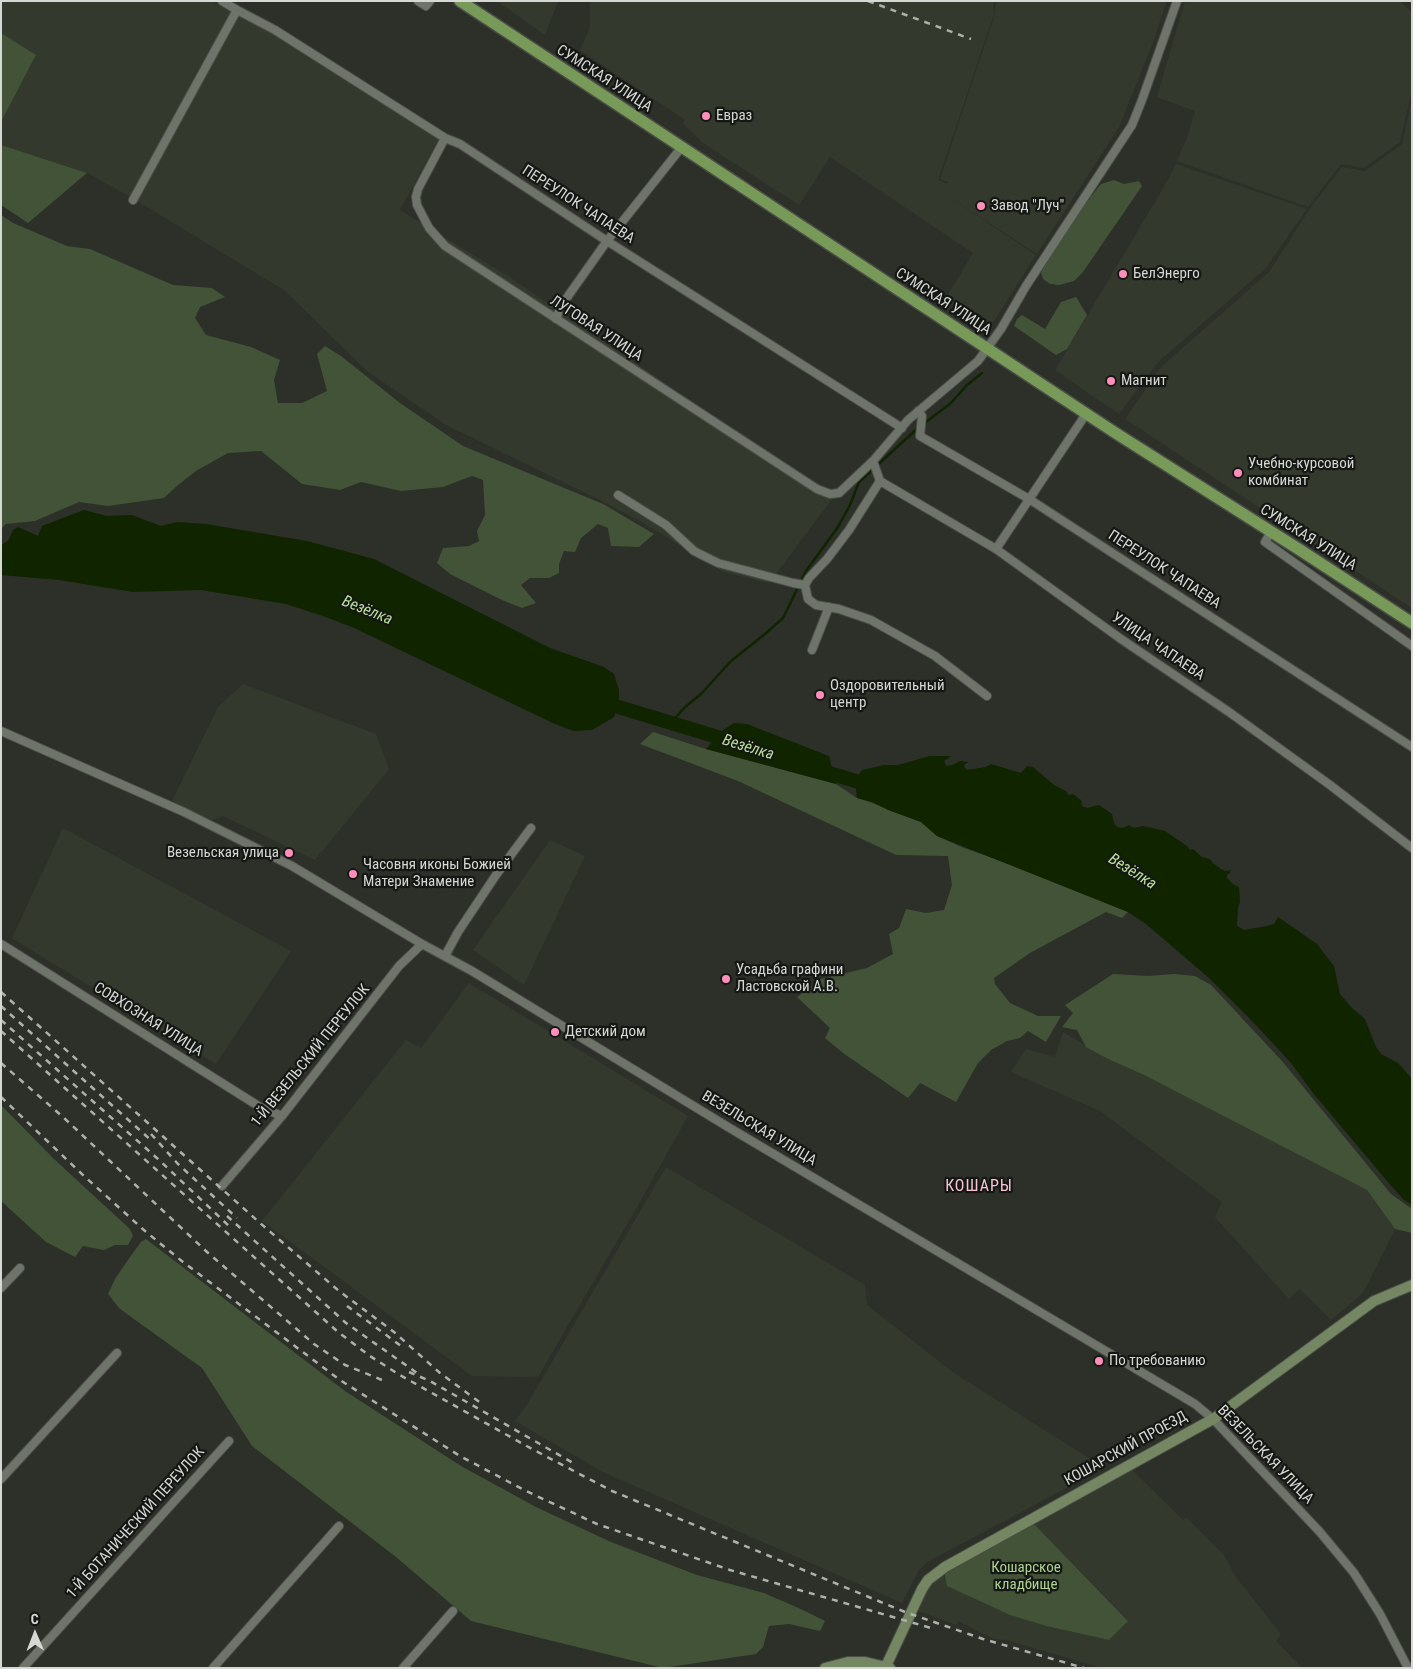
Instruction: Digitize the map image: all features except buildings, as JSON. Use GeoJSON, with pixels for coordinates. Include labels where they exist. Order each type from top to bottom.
{"type":"FeatureCollection","features":[{"type":"Feature","properties":{"kind":"main road","name":"СУМСКАЯ УЛИЦА"},"geometry":{"type":"LineString","coordinates":[[460,1],[1086,414],[1412,623]]}},
{"type":"Feature","properties":{"kind":"street","name":"ПЕРЕУЛОК ЧАПАЕВА"},"geometry":{"type":"LineString","coordinates":[[222,1],[275,30],[445,138],[460,144],[607,241],[902,428]]}},
{"type":"Feature","properties":{"kind":"street"},"geometry":{"type":"LineString","coordinates":[[418,1],[426,6],[430,1]]}},
{"type":"Feature","properties":{"kind":"street"},"geometry":{"type":"LineString","coordinates":[[987,696],[935,656],[871,620],[839,609],[816,605],[808,599],[805,585],[809,578],[827,560],[849,530],[880,481],[873,460],[918,411],[978,361],[1001,329],[1026,286],[1132,125],[1177,1]]}},
{"type":"Feature","properties":{"kind":"street"},"geometry":{"type":"LineString","coordinates":[[133,200],[237,10]]}},
{"type":"Feature","properties":{"kind":"street","name":"ЛУГОВАЯ УЛИЦА"},"geometry":{"type":"LineString","coordinates":[[445,138],[418,189],[416,197],[417,205],[429,228],[445,246],[817,489],[830,494],[839,494],[873,460]]}},
{"type":"Feature","properties":{"kind":"street"},"geometry":{"type":"LineString","coordinates":[[556,320],[561,306],[607,241],[681,148]]}},
{"type":"Feature","properties":{"kind":"street","name":"ПЕРЕУЛОК ЧАПАЕВА"},"geometry":{"type":"LineString","coordinates":[[918,411],[922,416],[920,436],[1029,499],[1412,747]]}},
{"type":"Feature","properties":{"kind":"street"},"geometry":{"type":"LineString","coordinates":[[996,550],[1086,414]]}},
{"type":"Feature","properties":{"kind":"street","name":"УЛИЦА ЧАПАЕВА"},"geometry":{"type":"LineString","coordinates":[[880,481],[996,550],[1121,639],[1229,712],[1330,785],[1412,848]]}},
{"type":"Feature","properties":{"kind":"street"},"geometry":{"type":"LineString","coordinates":[[618,495],[666,525],[694,551],[718,563],[793,584],[805,585]]}},
{"type":"Feature","properties":{"kind":"street"},"geometry":{"type":"LineString","coordinates":[[1270,532],[1265,542],[1412,646]]}},
{"type":"Feature","properties":{"kind":"street"},"geometry":{"type":"LineString","coordinates":[[812,650],[829,607]]}},
{"type":"Feature","properties":{"kind":"street","name":"ВЕЗЕЛЬСКАЯ УЛИЦА"},"geometry":{"type":"LineString","coordinates":[[1,731],[184,812],[292,866],[422,944],[472,971],[728,1127],[1195,1404],[1213,1419],[1319,1530],[1354,1572],[1380,1614],[1408,1668]]}},
{"type":"Feature","properties":{"kind":"street"},"geometry":{"type":"LineString","coordinates":[[445,956],[458,932],[490,883],[531,828]]}},
{"type":"Feature","properties":{"kind":"street","name":"СОВХОЗНАЯ УЛИЦА"},"geometry":{"type":"LineString","coordinates":[[1,944],[260,1107],[282,1116]]}},
{"type":"Feature","properties":{"kind":"street","name":"1-Й ВЕЗЕЛЬСКИЙ ПЕРЕУЛОК"},"geometry":{"type":"LineString","coordinates":[[222,1186],[282,1116],[399,966],[422,944]]}},
{"type":"Feature","properties":{"kind":"street"},"geometry":{"type":"LineString","coordinates":[[1,1288],[20,1268]]}},
{"type":"Feature","properties":{"kind":"street","name":"КОШАРСКИЙ ПРОЕЗД"},"geometry":{"type":"LineString","coordinates":[[888,1667],[925,1585],[945,1567],[1213,1419],[1374,1301],[1412,1284]]}},
{"type":"Feature","properties":{"kind":"street"},"geometry":{"type":"LineString","coordinates":[[1,1479],[117,1353]]}},
{"type":"Feature","properties":{"kind":"street","name":"1-Й БОТАНИЧЕСКИЙ ПЕРЕУЛОК"},"geometry":{"type":"LineString","coordinates":[[23,1668],[229,1441]]}},
{"type":"Feature","properties":{"kind":"street"},"geometry":{"type":"LineString","coordinates":[[213,1668],[338,1526]]}},
{"type":"Feature","properties":{"kind":"street"},"geometry":{"type":"LineString","coordinates":[[403,1668],[453,1611]]}},
{"type":"Feature","properties":{"kind":"street"},"geometry":{"type":"LineString","coordinates":[[825,1668],[848,1662],[865,1662],[888,1667]]}},
{"type":"Feature","properties":{"kind":"shaded area"},"geometry":{"type":"Polygon","coordinates":[[[1,1],[211,1],[339,66],[439,138],[400,210],[508,276],[833,498],[769,583],[724,572],[640,521],[446,425],[368,372],[284,290],[127,195],[87,173],[1,145],[1,122],[36,56],[1,33],[1,1]]]}},
{"type":"Feature","properties":{"kind":"shaded area"},"geometry":{"type":"Polygon","coordinates":[[[497,1],[558,1],[545,35],[497,1]]]}},
{"type":"Feature","properties":{"kind":"shaded area"},"geometry":{"type":"Polygon","coordinates":[[[590,1],[995,1],[993,6],[994,14],[938,180],[947,184],[948,182],[940,179],[995,14],[996,1],[1167,1],[1152,45],[1119,127],[1037,254],[943,193],[1036,255],[994,321],[988,324],[982,323],[944,301],[973,253],[830,157],[799,205],[703,143],[683,123],[685,120],[580,50],[590,28],[590,1]]]}},
{"type":"Feature","properties":{"kind":"shaded area"},"geometry":{"type":"Polygon","coordinates":[[[1185,1],[1400,1],[1412,13],[1412,90],[1400,142],[1364,168],[1341,164],[1308,207],[1177,161],[1187,138],[1195,111],[1157,97],[1185,1]]]}},
{"type":"Feature","properties":{"kind":"shaded area"},"geometry":{"type":"Polygon","coordinates":[[[1412,99],[1412,608],[1125,419],[1161,367],[1269,272],[1311,207],[1342,167],[1365,171],[1402,144],[1412,99]]]}},
{"type":"Feature","properties":{"kind":"shaded area"},"geometry":{"type":"Polygon","coordinates":[[[1176,164],[1307,209],[1265,269],[1157,363],[1119,414],[1055,370],[1176,164]]]}},
{"type":"Feature","properties":{"kind":"shaded area"},"geometry":{"type":"Polygon","coordinates":[[[243,684],[376,734],[389,769],[315,860],[223,816],[212,820],[172,801],[218,707],[243,684]]]}},
{"type":"Feature","properties":{"kind":"shaded area"},"geometry":{"type":"Polygon","coordinates":[[[63,828],[291,951],[216,1064],[12,938],[63,828]]]}},
{"type":"Feature","properties":{"kind":"shaded area"},"geometry":{"type":"Polygon","coordinates":[[[550,840],[585,856],[524,985],[473,950],[550,840]]]}},
{"type":"Feature","properties":{"kind":"shaded area"},"geometry":{"type":"Polygon","coordinates":[[[469,983],[688,1116],[538,1377],[472,1376],[262,1221],[406,1040],[421,1048],[469,983]]]}},
{"type":"Feature","properties":{"kind":"shaded area"},"geometry":{"type":"Polygon","coordinates":[[[1063,1032],[1108,1059],[1144,1075],[1367,1190],[1395,1229],[1363,1293],[1331,1320],[1300,1289],[1289,1299],[1215,1217],[1222,1202],[1100,1111],[1011,1072],[1026,1049],[1055,1057],[1063,1032]]]}},
{"type":"Feature","properties":{"kind":"shaded area"},"geometry":{"type":"Polygon","coordinates":[[[666,1167],[865,1285],[867,1305],[954,1373],[1100,1465],[1091,1475],[927,1562],[919,1570],[902,1603],[603,1472],[515,1421],[528,1403],[666,1167]]]}},
{"type":"Feature","properties":{"kind":"shaded area"},"geometry":{"type":"Polygon","coordinates":[[[1131,1469],[1183,1520],[1186,1517],[1224,1555],[1235,1576],[1281,1634],[1276,1641],[1302,1668],[1102,1668],[1006,1640],[994,1639],[958,1621],[956,1625],[913,1609],[932,1578],[944,1571],[948,1586],[1010,1615],[1046,1626],[1109,1640],[1128,1620],[1033,1523],[1131,1469]]]}},
{"type":"Feature","properties":{"kind":"green space"},"geometry":{"type":"Polygon","coordinates":[[[1,33],[36,55],[1,122],[1,33]]]}},
{"type":"Feature","properties":{"kind":"green space"},"geometry":{"type":"Polygon","coordinates":[[[1,145],[87,173],[28,223],[1,205],[1,145]]]}},
{"type":"Feature","properties":{"kind":"green space"},"geometry":{"type":"Polygon","coordinates":[[[1114,180],[1124,184],[1139,181],[1142,186],[1083,272],[1074,281],[1059,285],[1050,284],[1043,279],[1041,273],[1044,266],[1078,213],[1101,184],[1114,180]]]}},
{"type":"Feature","properties":{"kind":"green space"},"geometry":{"type":"Polygon","coordinates":[[[1,215],[13,223],[67,246],[90,249],[173,285],[212,288],[225,297],[200,307],[195,318],[206,335],[251,347],[280,360],[274,380],[278,403],[302,403],[327,391],[317,354],[325,346],[341,356],[400,403],[463,446],[603,504],[654,534],[639,547],[611,546],[608,528],[598,524],[581,538],[575,552],[564,551],[559,564],[559,573],[549,578],[530,578],[521,585],[536,603],[522,608],[450,574],[437,563],[443,548],[469,546],[479,541],[477,531],[485,515],[483,480],[472,476],[443,487],[401,491],[361,482],[340,490],[302,484],[261,451],[228,453],[196,471],[164,498],[108,506],[79,502],[35,521],[6,524],[1,529],[1,215]]]}},
{"type":"Feature","properties":{"kind":"green space"},"geometry":{"type":"Polygon","coordinates":[[[1076,297],[1087,315],[1067,349],[1056,355],[1014,326],[1017,319],[1022,315],[1045,329],[1061,302],[1076,297]]]}},
{"type":"Feature","properties":{"kind":"green space"},"geometry":{"type":"Polygon","coordinates":[[[653,732],[706,749],[836,784],[857,798],[921,822],[937,836],[964,848],[1128,912],[1122,918],[1106,912],[1030,953],[994,978],[995,984],[1010,1003],[1038,1016],[1061,1016],[1046,1042],[1028,1031],[1020,1038],[1007,1041],[991,1050],[978,1063],[956,1102],[920,1083],[908,1098],[843,1053],[825,1038],[830,1028],[797,997],[821,979],[867,968],[893,954],[889,934],[899,928],[906,909],[926,913],[944,910],[952,885],[948,856],[896,855],[738,781],[640,744],[653,732]]]}},
{"type":"Feature","properties":{"kind":"green space"},"geometry":{"type":"Polygon","coordinates":[[[1113,974],[1195,976],[1211,985],[1282,1061],[1391,1194],[1412,1209],[1412,1233],[1395,1229],[1367,1190],[1144,1075],[1108,1059],[1086,1047],[1077,1030],[1062,1027],[1073,1013],[1065,1005],[1113,974]]]}},
{"type":"Feature","properties":{"kind":"green space"},"geometry":{"type":"Polygon","coordinates":[[[1,1105],[54,1159],[130,1229],[133,1236],[128,1245],[115,1245],[104,1250],[83,1246],[75,1257],[46,1242],[1,1201],[1,1105]]]}},
{"type":"Feature","properties":{"kind":"green space"},"geometry":{"type":"Polygon","coordinates":[[[146,1239],[345,1391],[461,1466],[536,1507],[611,1542],[697,1575],[764,1593],[803,1610],[825,1621],[820,1631],[789,1624],[769,1626],[763,1647],[756,1654],[663,1668],[471,1621],[396,1557],[252,1446],[202,1368],[120,1309],[108,1294],[115,1279],[130,1257],[141,1242],[146,1239]]]}},
{"type":"Feature","properties":{"kind":"green space","name":"Кошарское кладбище"},"geometry":{"type":"Polygon","coordinates":[[[1033,1523],[1128,1621],[1109,1640],[1046,1626],[1010,1615],[947,1586],[944,1571],[1033,1523]]]}},
{"type":"Feature","properties":{"kind":"water"},"geometry":{"type":"Polygon","coordinates":[[[84,510],[107,516],[132,515],[161,526],[177,522],[206,524],[307,541],[374,559],[550,648],[604,667],[614,674],[619,690],[619,701],[614,717],[592,730],[574,731],[555,724],[352,627],[286,604],[201,590],[133,592],[59,580],[1,575],[1,545],[8,541],[13,530],[18,527],[38,536],[42,526],[84,510]]]}},
{"type":"Feature","properties":{"kind":"water"},"geometry":{"type":"Polygon","coordinates":[[[734,723],[747,724],[829,756],[836,784],[706,749],[723,730],[734,723]]]}},
{"type":"Feature","properties":{"kind":"water"},"geometry":{"type":"Polygon","coordinates":[[[930,756],[951,756],[944,761],[946,766],[960,761],[969,762],[964,767],[967,770],[986,767],[991,764],[1021,773],[1027,766],[1033,767],[1054,785],[1081,800],[1082,806],[1087,808],[1099,805],[1112,814],[1117,827],[1123,828],[1129,825],[1134,828],[1143,826],[1165,831],[1190,850],[1193,849],[1202,857],[1210,859],[1221,869],[1225,871],[1231,870],[1227,878],[1239,887],[1240,902],[1237,926],[1244,930],[1267,926],[1274,924],[1278,917],[1317,944],[1334,966],[1340,994],[1365,1019],[1376,1047],[1381,1054],[1398,1063],[1412,1079],[1412,1205],[1404,1200],[1387,1181],[1313,1093],[1291,1063],[1253,1022],[1209,978],[1146,924],[1128,912],[937,836],[921,822],[872,802],[857,798],[855,780],[862,770],[884,765],[898,765],[930,756]]]}},
{"type":"Feature","properties":{"kind":"waterway"},"geometry":{"type":"LineString","coordinates":[[923,424],[950,404],[967,385],[982,373]]}},
{"type":"Feature","properties":{"kind":"waterway"},"geometry":{"type":"LineString","coordinates":[[671,723],[731,661],[783,618],[806,571],[838,527],[850,505],[859,482],[919,427]]}},
{"type":"Feature","properties":{"kind":"waterway","name":"Везёлка"},"geometry":{"type":"LineString","coordinates":[[599,701],[734,742]]}},
{"type":"Feature","properties":{"kind":"waterway","name":"Везёлка"},"geometry":{"type":"LineString","coordinates":[[816,769],[872,786]]}},
{"type":"Feature","properties":{"kind":"railway"},"geometry":{"type":"LineString","coordinates":[[868,1],[971,39]]}},
{"type":"Feature","properties":{"kind":"railway"},"geometry":{"type":"LineString","coordinates":[[1,992],[339,1291],[394,1332],[440,1373],[482,1404]]}},
{"type":"Feature","properties":{"kind":"railway"},"geometry":{"type":"LineString","coordinates":[[1,1006],[153,1142]]}},
{"type":"Feature","properties":{"kind":"railway"},"geometry":{"type":"LineString","coordinates":[[1,1020],[158,1159],[229,1226]]}},
{"type":"Feature","properties":{"kind":"railway"},"geometry":{"type":"LineString","coordinates":[[1,1031],[338,1332],[398,1374],[532,1449],[612,1491],[905,1612],[983,1639],[1084,1668]]}},
{"type":"Feature","properties":{"kind":"railway"},"geometry":{"type":"LineString","coordinates":[[1,1063],[63,1117],[207,1252],[314,1344],[345,1365],[382,1380]]}},
{"type":"Feature","properties":{"kind":"railway"},"geometry":{"type":"LineString","coordinates":[[1,1097],[84,1176],[145,1231],[183,1262],[340,1380],[460,1456],[526,1491],[597,1524],[730,1570],[931,1628]]}},
{"type":"Feature","properties":{"kind":"railway"},"geometry":{"type":"LineString","coordinates":[[151,1134],[178,1164],[237,1218]]}},
{"type":"Feature","properties":{"kind":"railway"},"geometry":{"type":"LineString","coordinates":[[227,1216],[346,1323],[417,1373]]}},
{"type":"Feature","properties":{"kind":"railway"},"geometry":{"type":"LineString","coordinates":[[347,1306],[401,1346]]}},
{"type":"Feature","properties":{"kind":"railway"},"geometry":{"type":"LineString","coordinates":[[409,1372],[430,1381],[573,1463]]}},
{"type":"Feature","properties":{"kind":"place","name":"Евраз"},"geometry":{"type":"Point","coordinates":[706,116]}},
{"type":"Feature","properties":{"kind":"place","name":"Завод \"Луч\""},"geometry":{"type":"Point","coordinates":[981,206]}},
{"type":"Feature","properties":{"kind":"place","name":"БелЭнерго"},"geometry":{"type":"Point","coordinates":[1123,274]}},
{"type":"Feature","properties":{"kind":"place","name":"Магнит"},"geometry":{"type":"Point","coordinates":[1111,381]}},
{"type":"Feature","properties":{"kind":"place","name":"Учебно-курсовой комбинат"},"geometry":{"type":"Point","coordinates":[1238,473]}},
{"type":"Feature","properties":{"kind":"place","name":"Оздоровительный центр"},"geometry":{"type":"Point","coordinates":[820,695]}},
{"type":"Feature","properties":{"kind":"place","name":"Везельская улица"},"geometry":{"type":"Point","coordinates":[289,853]}},
{"type":"Feature","properties":{"kind":"place","name":"Часовня иконы Божией Матери Знамение"},"geometry":{"type":"Point","coordinates":[353,874]}},
{"type":"Feature","properties":{"kind":"place","name":"Усадьба графини Ластовской А.В."},"geometry":{"type":"Point","coordinates":[726,979]}},
{"type":"Feature","properties":{"kind":"place","name":"Детский дом"},"geometry":{"type":"Point","coordinates":[555,1032]}},
{"type":"Feature","properties":{"kind":"place","name":"По требованию"},"geometry":{"type":"Point","coordinates":[1099,1361]}},
{"type":"Feature","properties":{"kind":"district","name":"КОШАРЫ"},"geometry":{"type":"Point","coordinates":[979,1187]}}]}
